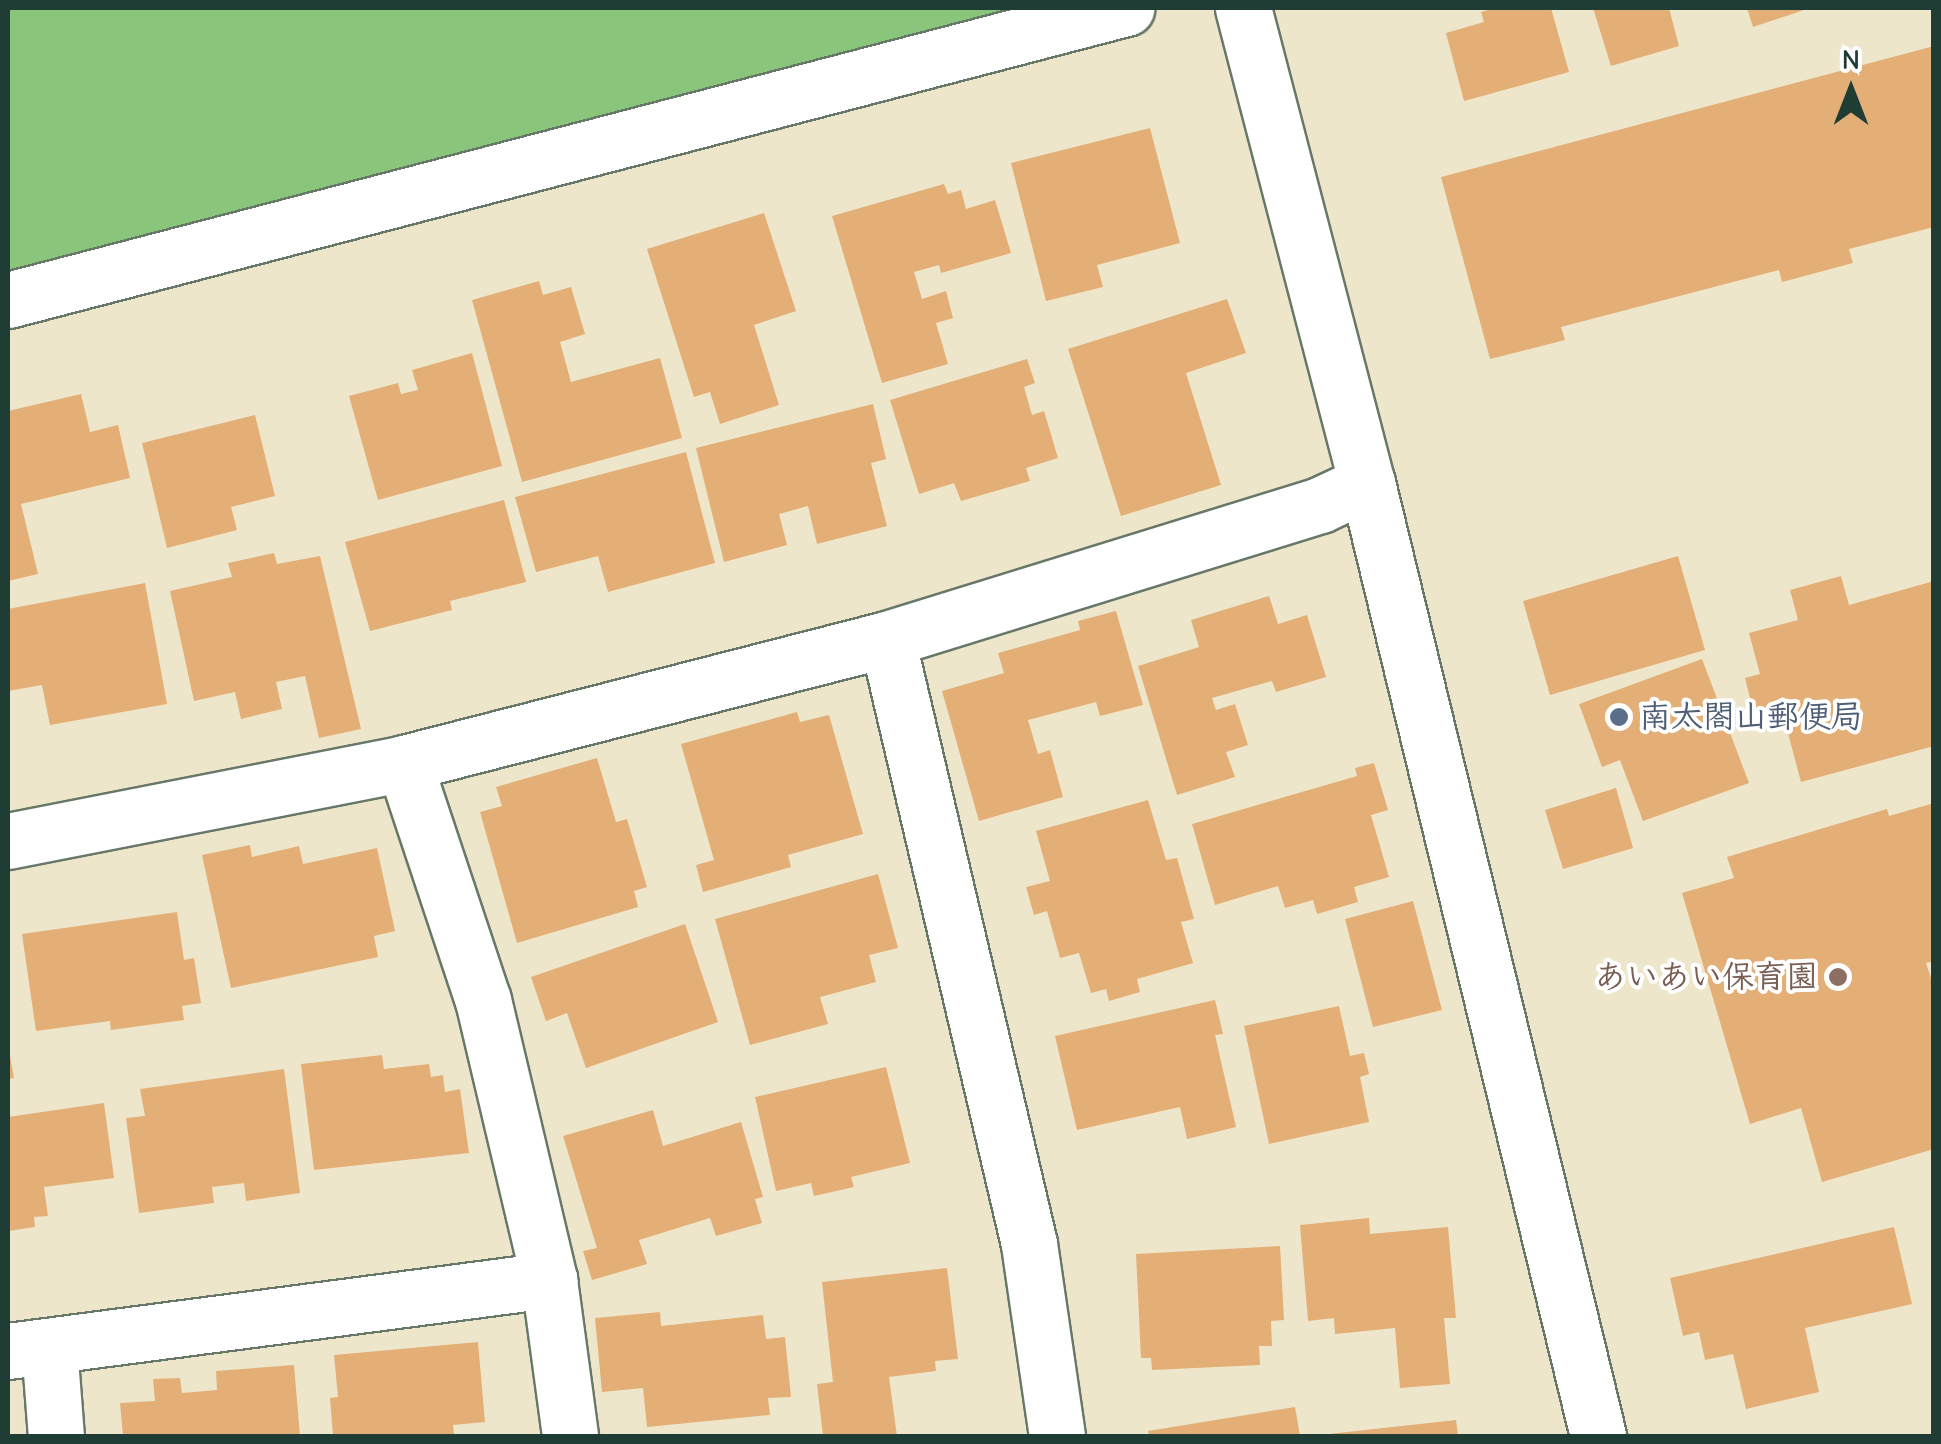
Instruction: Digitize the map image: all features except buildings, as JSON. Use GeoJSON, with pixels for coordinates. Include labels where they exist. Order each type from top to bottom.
{"type":"FeatureCollection","features":[{"type":"Feature","properties":{"kind":"street"},"geometry":{"type":"LineString","coordinates":[[8,300],[1126,8]]}},
{"type":"Feature","properties":{"kind":"street"},"geometry":{"type":"LineString","coordinates":[[1243,8],[1367,484],[1598,1436]]}},
{"type":"Feature","properties":{"kind":"street"},"geometry":{"type":"LineString","coordinates":[[8,841],[404,763],[887,639],[1320,505],[1367,484]]}},
{"type":"Feature","properties":{"kind":"street"},"geometry":{"type":"LineString","coordinates":[[887,639],[1029,1244],[1057,1436]]}},
{"type":"Feature","properties":{"kind":"street"},"geometry":{"type":"LineString","coordinates":[[404,763],[483,1000],[549,1280],[570,1436]]}},
{"type":"Feature","properties":{"kind":"street"},"geometry":{"type":"LineString","coordinates":[[56,1436],[28,1349],[549,1280]]}},
{"type":"Feature","properties":{"kind":"green space"},"geometry":{"type":"Polygon","coordinates":[[[8,8],[1114,8],[8,300],[8,8]]]}},
{"type":"Feature","properties":{"kind":"place","name":"南太閤山郵便局"},"geometry":{"type":"Point","coordinates":[1619,717]}},
{"type":"Feature","properties":{"kind":"place","name":"あいあい保育園"},"geometry":{"type":"Point","coordinates":[1838,977]}}]}
